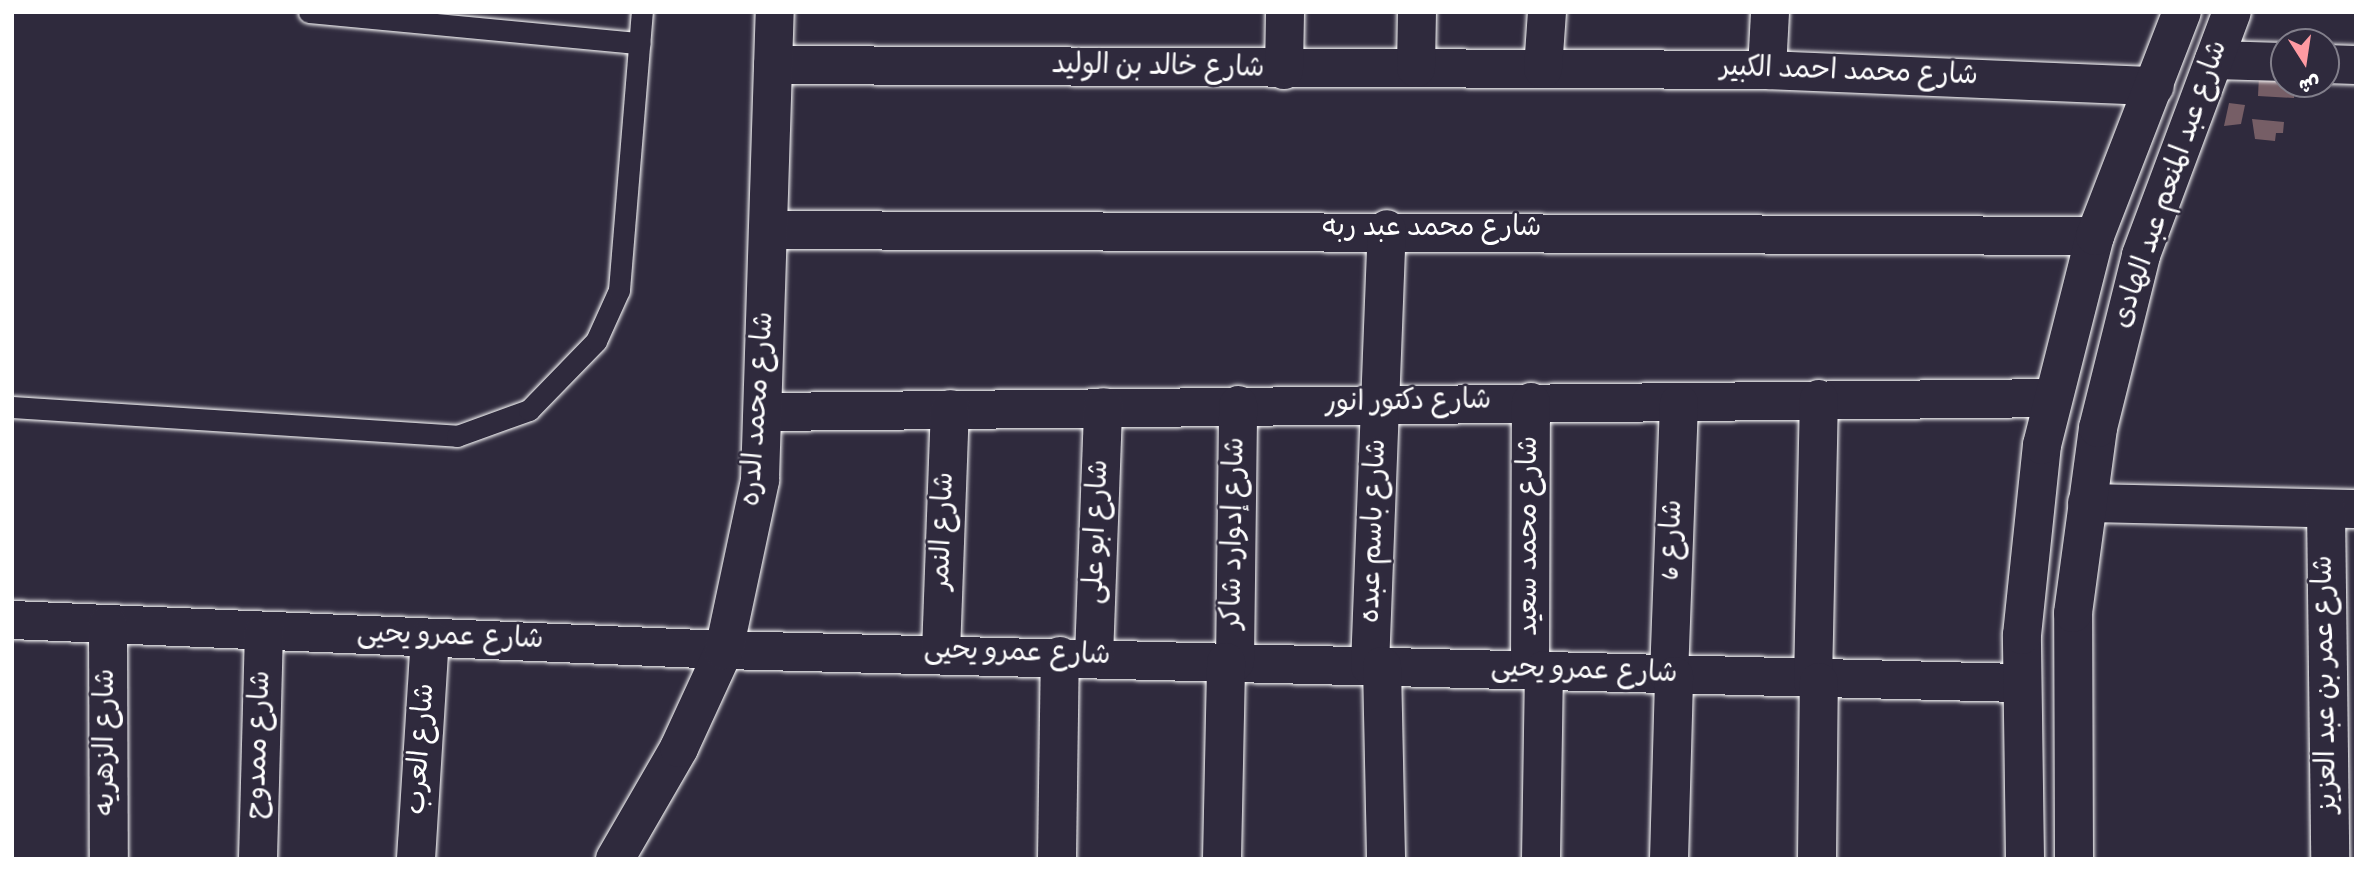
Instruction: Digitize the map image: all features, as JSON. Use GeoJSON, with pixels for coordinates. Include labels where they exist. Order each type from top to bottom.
{"type":"FeatureCollection","features":[{"type":"Feature","properties":{"kind":"street","name":"شارع محمد الدره"},"geometry":{"type":"LineString","coordinates":[[615,859],[679,748],[724,650],[760,480],[765,412],[775,12]]}},
{"type":"Feature","properties":{"kind":"street"},"geometry":{"type":"LineString","coordinates":[[1284,70],[1285,12]]}},
{"type":"Feature","properties":{"kind":"street"},"geometry":{"type":"LineString","coordinates":[[1416,68],[1417,12]]}},
{"type":"Feature","properties":{"kind":"street"},"geometry":{"type":"LineString","coordinates":[[1543,69],[1547,12]]}},
{"type":"Feature","properties":{"kind":"street"},"geometry":{"type":"LineString","coordinates":[[1766,70],[1770,12]]}},
{"type":"Feature","properties":{"kind":"street","name":"شارع عبد المنعم عبد الهادى"},"geometry":{"type":"LineString","coordinates":[[2025,859],[2022,683],[2029,540],[2051,398],[2095,236],[2182,12]]}},
{"type":"Feature","properties":{"kind":"street","name":"شارع عبد المنعم عبد الهادى"},"geometry":{"type":"LineString","coordinates":[[2074,859],[2070,680],[2087,503],[2141,255],[2232,12]]}},
{"type":"Feature","properties":{"kind":"street"},"geometry":{"type":"LineString","coordinates":[[2214,60],[2270,62]]}},
{"type":"Feature","properties":{"kind":"street","name":"شارع خالد بن الوليد"},"geometry":{"type":"LineString","coordinates":[[774,65],[1284,70],[1543,69]]}},
{"type":"Feature","properties":{"kind":"street","name":"شارع محمد احمد الكبير"},"geometry":{"type":"LineString","coordinates":[[1543,69],[1766,70],[2155,86]]}},
{"type":"Feature","properties":{"kind":"street","name":"شارع محمد عبد ربه"},"geometry":{"type":"LineString","coordinates":[[769,230],[1387,229],[2095,236]]}},
{"type":"Feature","properties":{"kind":"street","name":"شارع باسم عبده"},"geometry":{"type":"LineString","coordinates":[[1386,859],[1376,666],[1387,229]]}},
{"type":"Feature","properties":{"kind":"street","name":"شارع دكتور انور"},"geometry":{"type":"LineString","coordinates":[[765,412],[2051,398]]}},
{"type":"Feature","properties":{"kind":"street"},"geometry":{"type":"LineString","coordinates":[[1817,859],[1819,400]]}},
{"type":"Feature","properties":{"kind":"street","name":"شارع محمد سعيد"},"geometry":{"type":"LineString","coordinates":[[1531,402],[1541,859]]}},
{"type":"Feature","properties":{"kind":"street","name":"شارع 6"},"geometry":{"type":"LineString","coordinates":[[1669,859],[1679,403]]}},
{"type":"Feature","properties":{"kind":"street","name":"شارع إدوارد شاكر"},"geometry":{"type":"LineString","coordinates":[[1223,859],[1238,405]]}},
{"type":"Feature","properties":{"kind":"street","name":"شارع ابو على"},"geometry":{"type":"LineString","coordinates":[[1057,859],[1103,407]]}},
{"type":"Feature","properties":{"kind":"street","name":"شارع النمر"},"geometry":{"type":"LineString","coordinates":[[941,652],[950,409]]}},
{"type":"Feature","properties":{"kind":"street"},"geometry":{"type":"LineString","coordinates":[[2087,503],[2341,509]]}},
{"type":"Feature","properties":{"kind":"street","name":"شارع عمر بن عبد العزيز"},"geometry":{"type":"LineString","coordinates":[[2330,859],[2341,509]]}},
{"type":"Feature","properties":{"kind":"street","name":"شارع عمرو يحيى"},"geometry":{"type":"LineString","coordinates":[[12,621],[724,650],[941,652],[1537,670],[1816,682],[2022,683]]}},
{"type":"Feature","properties":{"kind":"street","name":"شارع الزهريه"},"geometry":{"type":"LineString","coordinates":[[107,624],[109,859]]}},
{"type":"Feature","properties":{"kind":"street","name":"شارع ممدوح"},"geometry":{"type":"LineString","coordinates":[[258,859],[264,631]]}},
{"type":"Feature","properties":{"kind":"street","name":"شارع العرب"},"geometry":{"type":"LineString","coordinates":[[415,859],[430,638]]}},
{"type":"Feature","properties":{"kind":"lane"},"geometry":{"type":"LineString","coordinates":[[309,12],[640,43]]}},
{"type":"Feature","properties":{"kind":"lane"},"geometry":{"type":"LineString","coordinates":[[12,407],[457,436],[521,415],[596,341],[619,290],[642,12]]}},
{"type":"Feature","properties":{"kind":"building"},"geometry":{"type":"Polygon","coordinates":[[[2259,76],[2270,78],[2270,97],[2258,96],[2259,76]]]}},
{"type":"Feature","properties":{"kind":"building"},"geometry":{"type":"Polygon","coordinates":[[[2229,103],[2245,105],[2241,124],[2224,126],[2229,103]]]}},
{"type":"Feature","properties":{"kind":"building"},"geometry":{"type":"Polygon","coordinates":[[[2252,119],[2284,122],[2283,133],[2276,133],[2275,141],[2255,139],[2252,119]]]}}]}
